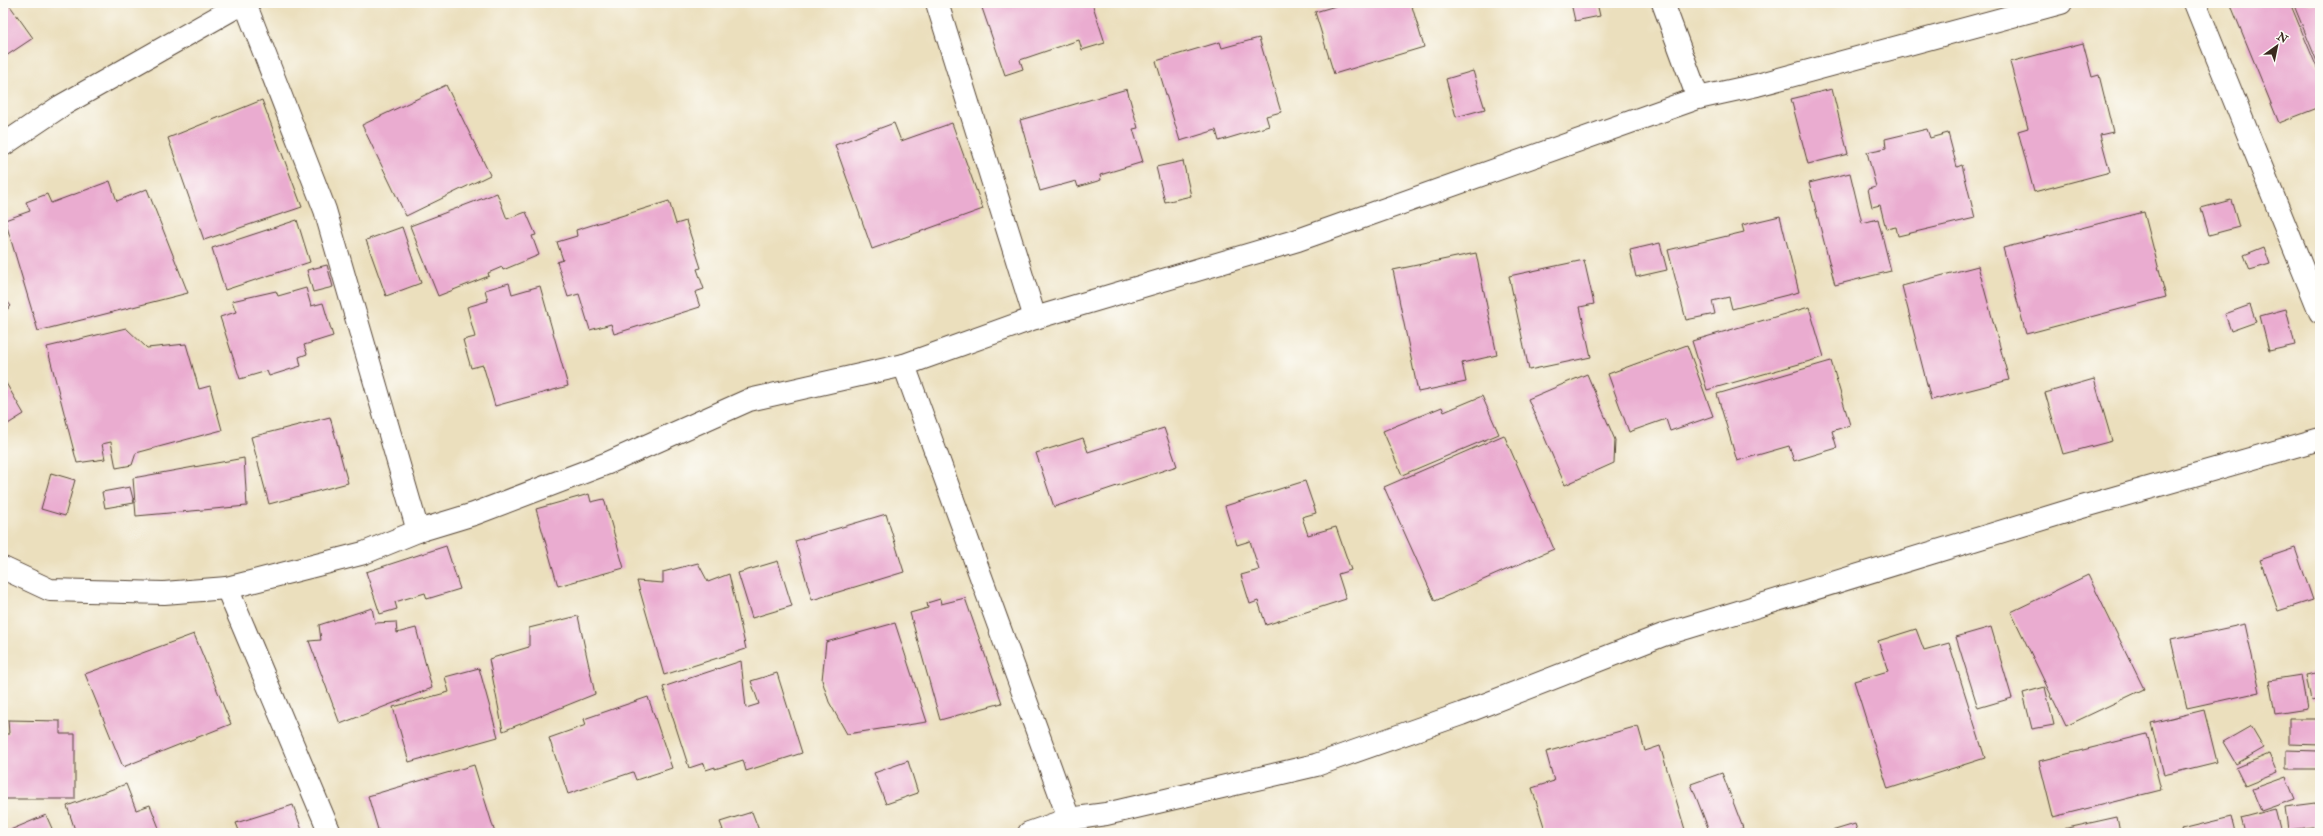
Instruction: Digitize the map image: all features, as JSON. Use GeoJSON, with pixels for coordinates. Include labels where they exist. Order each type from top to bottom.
{"type":"FeatureCollection","features":[{"type":"Feature","properties":{"kind":"street"},"geometry":{"type":"LineString","coordinates":[[3,145],[62,106],[244,3],[325,210],[418,531]]}},
{"type":"Feature","properties":{"kind":"street"},"geometry":{"type":"LineString","coordinates":[[937,3],[1035,318]]}},
{"type":"Feature","properties":{"kind":"street"},"geometry":{"type":"LineString","coordinates":[[1663,3],[1698,98]]}},
{"type":"Feature","properties":{"kind":"street"},"geometry":{"type":"LineString","coordinates":[[3,568],[50,590],[164,593],[227,588],[364,553],[418,531],[474,514],[608,463],[750,400],[904,365],[1035,318],[1298,240],[1698,98],[1757,84],[2061,3]]}},
{"type":"Feature","properties":{"kind":"street"},"geometry":{"type":"LineString","coordinates":[[2194,3],[2320,312]]}},
{"type":"Feature","properties":{"kind":"street"},"geometry":{"type":"LineString","coordinates":[[904,365],[1069,819]]}},
{"type":"Feature","properties":{"kind":"street"},"geometry":{"type":"LineString","coordinates":[[1029,833],[1069,819],[1106,814],[1316,766],[1461,714],[1663,635],[2075,509],[2320,439]]}},
{"type":"Feature","properties":{"kind":"street"},"geometry":{"type":"LineString","coordinates":[[227,588],[330,833]]}},
{"type":"Feature","properties":{"kind":"building"},"geometry":{"type":"Polygon","coordinates":[[[3,3],[8,3],[33,38],[3,58],[3,3]]]}},
{"type":"Feature","properties":{"kind":"building"},"geometry":{"type":"Polygon","coordinates":[[[986,3],[1092,3],[1105,43],[1082,50],[1079,40],[1020,60],[1023,69],[1005,75],[981,5],[986,3]]]}},
{"type":"Feature","properties":{"kind":"building"},"geometry":{"type":"Polygon","coordinates":[[[1346,3],[1411,3],[1424,47],[1334,74],[1315,12],[1346,3]]]}},
{"type":"Feature","properties":{"kind":"building"},"geometry":{"type":"Polygon","coordinates":[[[1571,3],[1597,3],[1600,16],[1575,21],[1571,3]]]}},
{"type":"Feature","properties":{"kind":"building"},"geometry":{"type":"Polygon","coordinates":[[[1904,3],[1922,3],[1906,8],[1904,3]]]}},
{"type":"Feature","properties":{"kind":"building"},"geometry":{"type":"Polygon","coordinates":[[[2230,3],[2290,3],[2320,75],[2320,107],[2279,123],[2230,3]]]}},
{"type":"Feature","properties":{"kind":"building"},"geometry":{"type":"Polygon","coordinates":[[[2293,3],[2320,3],[2320,69],[2293,3]]]}},
{"type":"Feature","properties":{"kind":"building"},"geometry":{"type":"Polygon","coordinates":[[[1259,38],[1281,112],[1266,116],[1269,126],[1219,141],[1216,130],[1180,141],[1156,61],[1220,42],[1222,48],[1259,38]]]}},
{"type":"Feature","properties":{"kind":"building"},"geometry":{"type":"Polygon","coordinates":[[[2083,43],[2092,77],[2099,75],[2113,132],[2100,135],[2110,172],[2034,192],[2018,131],[2028,128],[2010,62],[2083,43]]]}},
{"type":"Feature","properties":{"kind":"building"},"geometry":{"type":"Polygon","coordinates":[[[1473,71],[1485,109],[1456,117],[1446,79],[1473,71]]]}},
{"type":"Feature","properties":{"kind":"building"},"geometry":{"type":"Polygon","coordinates":[[[446,85],[490,175],[406,216],[362,125],[446,85]]]}},
{"type":"Feature","properties":{"kind":"building"},"geometry":{"type":"Polygon","coordinates":[[[1127,89],[1138,128],[1133,129],[1143,162],[1100,175],[1101,180],[1078,187],[1076,181],[1040,191],[1020,120],[1127,89]]]}},
{"type":"Feature","properties":{"kind":"building"},"geometry":{"type":"Polygon","coordinates":[[[1832,89],[1848,154],[1808,164],[1791,99],[1832,89]]]}},
{"type":"Feature","properties":{"kind":"building"},"geometry":{"type":"Polygon","coordinates":[[[262,100],[302,207],[204,240],[168,138],[262,100]]]}},
{"type":"Feature","properties":{"kind":"building"},"geometry":{"type":"Polygon","coordinates":[[[894,123],[901,141],[952,123],[983,209],[872,249],[835,145],[894,123]]]}},
{"type":"Feature","properties":{"kind":"building"},"geometry":{"type":"Polygon","coordinates":[[[1927,129],[1930,138],[1948,133],[1957,167],[1962,165],[1975,218],[1898,236],[1896,227],[1886,229],[1880,205],[1872,207],[1868,189],[1876,187],[1867,152],[1886,148],[1885,139],[1927,129]]]}},
{"type":"Feature","properties":{"kind":"building"},"geometry":{"type":"Polygon","coordinates":[[[1183,161],[1191,196],[1165,202],[1156,167],[1183,161]]]}},
{"type":"Feature","properties":{"kind":"building"},"geometry":{"type":"Polygon","coordinates":[[[1850,173],[1862,223],[1878,219],[1891,271],[1835,285],[1809,183],[1850,173]]]}},
{"type":"Feature","properties":{"kind":"building"},"geometry":{"type":"Polygon","coordinates":[[[110,181],[117,201],[147,189],[188,293],[38,331],[5,220],[30,211],[26,202],[47,194],[51,203],[110,181]]]}},
{"type":"Feature","properties":{"kind":"building"},"geometry":{"type":"Polygon","coordinates":[[[497,193],[507,219],[526,212],[536,235],[532,236],[539,255],[503,270],[502,267],[488,273],[489,276],[438,296],[410,226],[497,193]]]}},
{"type":"Feature","properties":{"kind":"building"},"geometry":{"type":"Polygon","coordinates":[[[2231,200],[2239,227],[2209,235],[2201,208],[2231,200]]]}},
{"type":"Feature","properties":{"kind":"building"},"geometry":{"type":"Polygon","coordinates":[[[669,201],[676,224],[686,221],[701,268],[697,269],[704,289],[695,292],[700,307],[614,334],[611,324],[590,330],[579,294],[568,297],[557,262],[563,260],[557,242],[577,236],[576,230],[669,201]]]}},
{"type":"Feature","properties":{"kind":"building"},"geometry":{"type":"Polygon","coordinates":[[[2144,212],[2166,297],[2026,334],[2003,248],[2144,212]]]}},
{"type":"Feature","properties":{"kind":"building"},"geometry":{"type":"Polygon","coordinates":[[[1780,216],[1799,292],[1732,309],[1729,297],[1712,301],[1715,314],[1686,320],[1668,250],[1744,232],[1742,225],[1780,216]]]}},
{"type":"Feature","properties":{"kind":"building"},"geometry":{"type":"Polygon","coordinates":[[[297,220],[310,262],[225,290],[212,248],[297,220]]]}},
{"type":"Feature","properties":{"kind":"building"},"geometry":{"type":"Polygon","coordinates":[[[402,227],[421,283],[386,296],[366,240],[402,227]]]}},
{"type":"Feature","properties":{"kind":"building"},"geometry":{"type":"Polygon","coordinates":[[[1660,243],[1667,270],[1636,277],[1630,250],[1660,243]]]}},
{"type":"Feature","properties":{"kind":"building"},"geometry":{"type":"Polygon","coordinates":[[[2264,247],[2270,264],[2250,270],[2244,255],[2264,247]]]}},
{"type":"Feature","properties":{"kind":"building"},"geometry":{"type":"Polygon","coordinates":[[[1476,253],[1497,355],[1462,363],[1466,382],[1418,392],[1393,270],[1476,253]]]}},
{"type":"Feature","properties":{"kind":"building"},"geometry":{"type":"Polygon","coordinates":[[[1584,260],[1594,304],[1580,307],[1591,357],[1529,370],[1509,276],[1584,260]]]}},
{"type":"Feature","properties":{"kind":"building"},"geometry":{"type":"Polygon","coordinates":[[[327,265],[333,287],[313,292],[307,270],[327,265]]]}},
{"type":"Feature","properties":{"kind":"building"},"geometry":{"type":"Polygon","coordinates":[[[1978,266],[2009,380],[1931,400],[1902,286],[1978,266]]]}},
{"type":"Feature","properties":{"kind":"building"},"geometry":{"type":"Polygon","coordinates":[[[509,283],[512,294],[540,286],[568,386],[495,406],[483,365],[471,368],[463,340],[475,337],[467,307],[488,301],[485,290],[509,283]]]}},
{"type":"Feature","properties":{"kind":"building"},"geometry":{"type":"Polygon","coordinates":[[[306,288],[311,306],[323,303],[333,336],[304,345],[307,354],[299,357],[301,366],[269,376],[267,371],[240,379],[220,317],[236,312],[232,301],[276,291],[278,296],[306,288]]]}},
{"type":"Feature","properties":{"kind":"building"},"geometry":{"type":"Polygon","coordinates":[[[3,296],[11,306],[3,313],[3,296]]]}},
{"type":"Feature","properties":{"kind":"building"},"geometry":{"type":"Polygon","coordinates":[[[2250,305],[2256,322],[2231,331],[2225,314],[2250,305]]]}},
{"type":"Feature","properties":{"kind":"building"},"geometry":{"type":"Polygon","coordinates":[[[1809,307],[1824,357],[1707,390],[1692,341],[1809,307]]]}},
{"type":"Feature","properties":{"kind":"building"},"geometry":{"type":"Polygon","coordinates":[[[2286,309],[2295,345],[2269,351],[2260,316],[2286,309]]]}},
{"type":"Feature","properties":{"kind":"building"},"geometry":{"type":"Polygon","coordinates":[[[126,328],[147,348],[186,344],[199,389],[210,386],[222,430],[136,453],[132,465],[116,468],[111,442],[102,444],[105,459],[77,463],[47,347],[126,328]]]}},
{"type":"Feature","properties":{"kind":"building"},"geometry":{"type":"Polygon","coordinates":[[[1687,345],[1713,416],[1670,431],[1666,419],[1629,432],[1608,374],[1687,345]]]}},
{"type":"Feature","properties":{"kind":"building"},"geometry":{"type":"Polygon","coordinates":[[[1831,361],[1850,425],[1832,431],[1837,448],[1794,461],[1789,446],[1737,461],[1717,394],[1831,361]]]}},
{"type":"Feature","properties":{"kind":"building"},"geometry":{"type":"Polygon","coordinates":[[[1587,374],[1615,440],[1614,463],[1565,485],[1528,399],[1587,374]]]}},
{"type":"Feature","properties":{"kind":"building"},"geometry":{"type":"Polygon","coordinates":[[[3,378],[24,414],[3,427],[3,378]]]}},
{"type":"Feature","properties":{"kind":"building"},"geometry":{"type":"Polygon","coordinates":[[[2094,379],[2112,441],[2063,454],[2045,393],[2094,379]]]}},
{"type":"Feature","properties":{"kind":"building"},"geometry":{"type":"Polygon","coordinates":[[[1482,396],[1499,434],[1402,475],[1383,431],[1442,407],[1444,412],[1482,396]]]}},
{"type":"Feature","properties":{"kind":"building"},"geometry":{"type":"Polygon","coordinates":[[[330,417],[348,483],[269,504],[251,437],[330,417]]]}},
{"type":"Feature","properties":{"kind":"building"},"geometry":{"type":"Polygon","coordinates":[[[1164,428],[1177,466],[1054,507],[1036,453],[1083,438],[1088,452],[1164,428]]]}},
{"type":"Feature","properties":{"kind":"building"},"geometry":{"type":"Polygon","coordinates":[[[1504,435],[1554,549],[1435,601],[1384,487],[1504,435]]]}},
{"type":"Feature","properties":{"kind":"building"},"geometry":{"type":"Polygon","coordinates":[[[244,458],[247,506],[136,516],[133,478],[244,458]]]}},
{"type":"Feature","properties":{"kind":"building"},"geometry":{"type":"Polygon","coordinates":[[[51,473],[75,480],[65,516],[41,509],[51,473]]]}},
{"type":"Feature","properties":{"kind":"building"},"geometry":{"type":"Polygon","coordinates":[[[1305,481],[1316,513],[1302,517],[1308,535],[1336,527],[1351,570],[1338,574],[1346,599],[1266,625],[1258,601],[1250,604],[1241,575],[1259,570],[1250,541],[1237,545],[1225,506],[1305,481]]]}},
{"type":"Feature","properties":{"kind":"building"},"geometry":{"type":"Polygon","coordinates":[[[130,487],[134,503],[105,508],[102,492],[130,487]]]}},
{"type":"Feature","properties":{"kind":"building"},"geometry":{"type":"Polygon","coordinates":[[[589,494],[591,502],[604,499],[624,568],[558,586],[536,509],[589,494]]]}},
{"type":"Feature","properties":{"kind":"building"},"geometry":{"type":"Polygon","coordinates":[[[886,514],[904,572],[812,600],[795,541],[886,514]]]}},
{"type":"Feature","properties":{"kind":"building"},"geometry":{"type":"Polygon","coordinates":[[[446,546],[460,589],[427,599],[425,593],[395,602],[397,609],[380,614],[366,572],[446,546]]]}},
{"type":"Feature","properties":{"kind":"building"},"geometry":{"type":"Polygon","coordinates":[[[2295,548],[2313,600],[2278,611],[2260,560],[2295,548]]]}},
{"type":"Feature","properties":{"kind":"building"},"geometry":{"type":"Polygon","coordinates":[[[778,561],[792,606],[752,618],[738,573],[778,561]]]}},
{"type":"Feature","properties":{"kind":"building"},"geometry":{"type":"Polygon","coordinates":[[[698,563],[708,582],[729,574],[746,649],[664,675],[637,581],[663,583],[663,572],[698,563]]]}},
{"type":"Feature","properties":{"kind":"building"},"geometry":{"type":"Polygon","coordinates":[[[2088,575],[2144,689],[2066,726],[2011,612],[2088,575]]]}},
{"type":"Feature","properties":{"kind":"building"},"geometry":{"type":"Polygon","coordinates":[[[965,598],[1002,703],[940,720],[910,613],[928,608],[927,603],[940,599],[941,604],[965,598]]]}},
{"type":"Feature","properties":{"kind":"building"},"geometry":{"type":"Polygon","coordinates":[[[372,608],[375,623],[396,622],[397,633],[416,628],[432,688],[340,724],[309,641],[321,640],[319,625],[372,608]]]}},
{"type":"Feature","properties":{"kind":"building"},"geometry":{"type":"Polygon","coordinates":[[[578,616],[595,694],[503,731],[489,659],[529,647],[529,628],[578,616]]]}},
{"type":"Feature","properties":{"kind":"building"},"geometry":{"type":"Polygon","coordinates":[[[895,623],[927,722],[847,734],[829,702],[822,680],[826,642],[895,623]]]}},
{"type":"Feature","properties":{"kind":"building"},"geometry":{"type":"Polygon","coordinates":[[[2245,624],[2260,692],[2187,708],[2171,640],[2245,624]]]}},
{"type":"Feature","properties":{"kind":"building"},"geometry":{"type":"Polygon","coordinates":[[[1991,627],[2012,698],[1978,708],[1956,637],[1991,627]]]}},
{"type":"Feature","properties":{"kind":"building"},"geometry":{"type":"Polygon","coordinates":[[[1916,629],[1924,650],[1949,643],[1985,758],[1888,789],[1854,681],[1888,671],[1878,641],[1916,629]]]}},
{"type":"Feature","properties":{"kind":"building"},"geometry":{"type":"Polygon","coordinates":[[[194,634],[231,724],[123,767],[85,674],[194,634]]]}},
{"type":"Feature","properties":{"kind":"building"},"geometry":{"type":"Polygon","coordinates":[[[741,661],[746,708],[759,704],[751,681],[777,673],[802,753],[746,771],[743,760],[715,769],[715,767],[706,770],[704,763],[689,768],[663,687],[741,661]]]}},
{"type":"Feature","properties":{"kind":"building"},"geometry":{"type":"Polygon","coordinates":[[[479,668],[498,737],[409,762],[393,707],[449,692],[445,677],[479,668]]]}},
{"type":"Feature","properties":{"kind":"building"},"geometry":{"type":"Polygon","coordinates":[[[2320,672],[2320,699],[2311,701],[2306,675],[2320,672]]]}},
{"type":"Feature","properties":{"kind":"building"},"geometry":{"type":"Polygon","coordinates":[[[2301,675],[2307,709],[2275,714],[2269,680],[2301,675]]]}},
{"type":"Feature","properties":{"kind":"building"},"geometry":{"type":"Polygon","coordinates":[[[2045,687],[2054,725],[2032,729],[2023,693],[2045,687]]]}},
{"type":"Feature","properties":{"kind":"building"},"geometry":{"type":"Polygon","coordinates":[[[648,697],[672,768],[636,780],[633,772],[568,794],[549,738],[586,725],[584,719],[648,697]]]}},
{"type":"Feature","properties":{"kind":"building"},"geometry":{"type":"Polygon","coordinates":[[[2204,710],[2217,762],[2164,775],[2151,723],[2204,710]]]}},
{"type":"Feature","properties":{"kind":"building"},"geometry":{"type":"Polygon","coordinates":[[[2289,719],[2320,719],[2320,745],[2289,744],[2289,719]]]}},
{"type":"Feature","properties":{"kind":"building"},"geometry":{"type":"Polygon","coordinates":[[[8,720],[60,721],[60,734],[75,734],[75,799],[3,799],[3,734],[9,734],[8,720]]]}},
{"type":"Feature","properties":{"kind":"building"},"geometry":{"type":"Polygon","coordinates":[[[1638,726],[1645,751],[1660,746],[1686,833],[1546,833],[1532,788],[1554,781],[1546,752],[1638,726]]]}},
{"type":"Feature","properties":{"kind":"building"},"geometry":{"type":"Polygon","coordinates":[[[2251,726],[2264,748],[2236,764],[2223,742],[2251,726]]]}},
{"type":"Feature","properties":{"kind":"building"},"geometry":{"type":"Polygon","coordinates":[[[2147,734],[2161,790],[2053,817],[2039,761],[2147,734]]]}},
{"type":"Feature","properties":{"kind":"building"},"geometry":{"type":"Polygon","coordinates":[[[2286,750],[2318,751],[2318,769],[2286,769],[2286,750]]]}},
{"type":"Feature","properties":{"kind":"building"},"geometry":{"type":"Polygon","coordinates":[[[2269,754],[2277,773],[2245,786],[2236,768],[2269,754]]]}},
{"type":"Feature","properties":{"kind":"building"},"geometry":{"type":"Polygon","coordinates":[[[908,761],[918,793],[886,804],[874,773],[908,761]]]}},
{"type":"Feature","properties":{"kind":"building"},"geometry":{"type":"Polygon","coordinates":[[[474,765],[495,833],[379,833],[368,796],[474,765]]]}},
{"type":"Feature","properties":{"kind":"building"},"geometry":{"type":"Polygon","coordinates":[[[1722,773],[1743,828],[1729,833],[1710,833],[1691,784],[1722,773]]]}},
{"type":"Feature","properties":{"kind":"building"},"geometry":{"type":"Polygon","coordinates":[[[2286,777],[2295,799],[2261,811],[2252,789],[2286,777]]]}},
{"type":"Feature","properties":{"kind":"building"},"geometry":{"type":"Polygon","coordinates":[[[126,784],[136,810],[150,805],[161,833],[76,833],[67,806],[126,784]]]}},
{"type":"Feature","properties":{"kind":"building"},"geometry":{"type":"Polygon","coordinates":[[[2316,803],[2320,826],[2288,830],[2285,807],[2316,803]]]}},
{"type":"Feature","properties":{"kind":"building"},"geometry":{"type":"Polygon","coordinates":[[[293,805],[303,833],[240,833],[236,823],[293,805]]]}},
{"type":"Feature","properties":{"kind":"building"},"geometry":{"type":"Polygon","coordinates":[[[2275,809],[2281,833],[2245,833],[2241,818],[2275,809]]]}},
{"type":"Feature","properties":{"kind":"building"},"geometry":{"type":"Polygon","coordinates":[[[752,812],[760,833],[716,833],[723,830],[720,822],[752,812]]]}},
{"type":"Feature","properties":{"kind":"building"},"geometry":{"type":"Polygon","coordinates":[[[46,815],[54,833],[3,833],[46,815]]]}},
{"type":"Feature","properties":{"kind":"building"},"geometry":{"type":"Polygon","coordinates":[[[2117,817],[2120,833],[2064,833],[2063,829],[2117,817]]]}},
{"type":"Feature","properties":{"kind":"building"},"geometry":{"type":"Polygon","coordinates":[[[2231,817],[2235,833],[2183,833],[2182,829],[2231,817]]]}},
{"type":"Feature","properties":{"kind":"building"},"geometry":{"type":"Polygon","coordinates":[[[1855,824],[1858,833],[1825,833],[1855,824]]]}}]}
